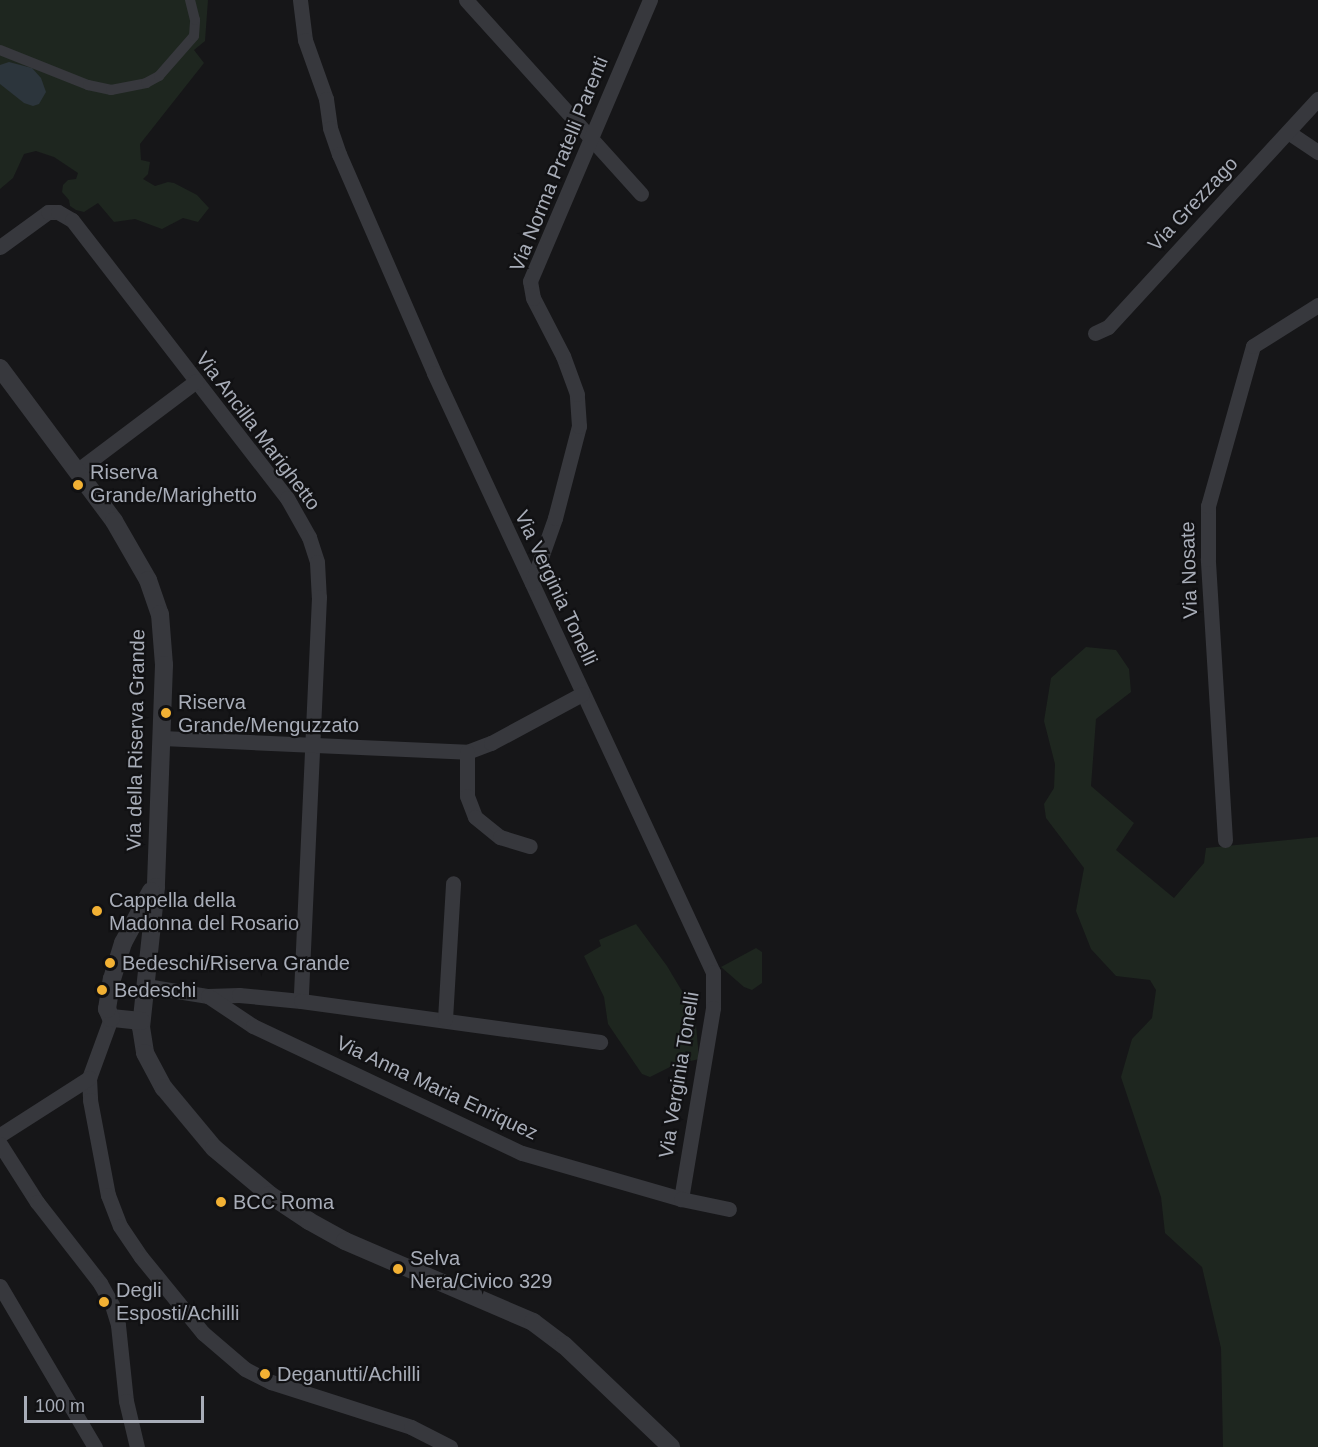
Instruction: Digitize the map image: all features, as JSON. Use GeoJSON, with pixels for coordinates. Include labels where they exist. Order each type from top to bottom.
{"type":"FeatureCollection","features":[{"type":"Feature","properties":{"kind":"street"},"geometry":{"type":"LineString","coordinates":[[0,50],[76,81],[111,90],[146,84],[159,76],[196,42],[195,20],[190,0]]}},
{"type":"Feature","properties":{"kind":"street","name":"Via Verginia Tonelli"},"geometry":{"type":"LineString","coordinates":[[300,0],[305,40],[326,99],[330,128],[339,154],[434,373],[709,962],[714,978],[713,1008],[681,1199]]}},
{"type":"Feature","properties":{"kind":"street"},"geometry":{"type":"LineString","coordinates":[[466,0],[641,194]]}},
{"type":"Feature","properties":{"kind":"street","name":"Via Norma Pratelli Parenti"},"geometry":{"type":"LineString","coordinates":[[532,583],[555,518],[579,426],[577,394],[563,356],[533,298],[530,281],[650,0]]}},
{"type":"Feature","properties":{"kind":"street","name":"Via Grezzago"},"geometry":{"type":"LineString","coordinates":[[1095,333],[1108,327],[1318,99]]}},
{"type":"Feature","properties":{"kind":"street"},"geometry":{"type":"LineString","coordinates":[[1288,132],[1318,152]]}},
{"type":"Feature","properties":{"kind":"street","name":"Via Ancilla Marighetto"},"geometry":{"type":"LineString","coordinates":[[0,247],[48,212],[58,212],[68,217],[287,498],[299,517],[313,549],[319,597],[301,1001]]}},
{"type":"Feature","properties":{"kind":"street","name":"Via Nosate"},"geometry":{"type":"LineString","coordinates":[[1225,840],[1208,559],[1208,506],[1253,346],[1318,305]]}},
{"type":"Feature","properties":{"kind":"street","name":"Via della Riserva Grande"},"geometry":{"type":"LineString","coordinates":[[0,368],[78,470],[138,560],[158,606],[164,645],[156,892],[141,1021],[145,1053],[169,1095],[214,1148],[250,1180],[304,1218],[345,1241],[533,1322],[564,1345],[671,1447]]}},
{"type":"Feature","properties":{"kind":"street"},"geometry":{"type":"LineString","coordinates":[[78,470],[196,381]]}},
{"type":"Feature","properties":{"kind":"street"},"geometry":{"type":"LineString","coordinates":[[162,738],[467,752],[491,743],[582,694]]}},
{"type":"Feature","properties":{"kind":"street"},"geometry":{"type":"LineString","coordinates":[[467,752],[467,795],[475,817],[500,837],[530,846]]}},
{"type":"Feature","properties":{"kind":"street","name":"Via della Riserva Grande"},"geometry":{"type":"LineString","coordinates":[[111,1018],[107,1009],[109,990],[126,938],[148,901],[155,875]]}},
{"type":"Feature","properties":{"kind":"street"},"geometry":{"type":"LineString","coordinates":[[445,1019],[453,883]]}},
{"type":"Feature","properties":{"kind":"street"},"geometry":{"type":"LineString","coordinates":[[126,938],[134,934],[150,941]]}},
{"type":"Feature","properties":{"kind":"street"},"geometry":{"type":"LineString","coordinates":[[146,986],[208,996],[239,995],[301,1001],[600,1042]]}},
{"type":"Feature","properties":{"kind":"street","name":"Via Anna Maria Enriquez"},"geometry":{"type":"LineString","coordinates":[[208,996],[253,1026],[522,1153],[681,1199],[729,1209]]}},
{"type":"Feature","properties":{"kind":"street"},"geometry":{"type":"LineString","coordinates":[[141,1021],[111,1018],[88,1078],[102,1167],[115,1215],[134,1248],[203,1333],[237,1364],[261,1378],[411,1427],[450,1447]]}},
{"type":"Feature","properties":{"kind":"street"},"geometry":{"type":"LineString","coordinates":[[0,1135],[88,1078]]}},
{"type":"Feature","properties":{"kind":"street"},"geometry":{"type":"LineString","coordinates":[[0,1144],[37,1202],[99,1283],[112,1305],[118,1325],[128,1408],[137,1447]]}},
{"type":"Feature","properties":{"kind":"street"},"geometry":{"type":"LineString","coordinates":[[0,1286],[95,1447]]}},
{"type":"Feature","properties":{"kind":"shaded area"},"geometry":{"type":"Polygon","coordinates":[[[0,0],[208,0],[205,41],[194,50],[204,63],[140,144],[141,160],[150,162],[148,174],[143,179],[155,186],[168,182],[174,183],[197,195],[209,208],[198,222],[183,218],[162,229],[135,219],[114,222],[98,203],[84,212],[76,210],[70,206],[69,200],[62,192],[63,185],[68,180],[76,179],[78,173],[54,157],[36,151],[24,154],[13,178],[0,189],[0,0]]]}},
{"type":"Feature","properties":{"kind":"shaded area"},"geometry":{"type":"Polygon","coordinates":[[[9,62],[32,68],[41,78],[46,92],[39,104],[33,106],[24,103],[0,84],[0,65],[9,62]]]}},
{"type":"Feature","properties":{"kind":"shaded area"},"geometry":{"type":"Polygon","coordinates":[[[1086,647],[1116,650],[1129,669],[1131,692],[1096,719],[1091,786],[1134,823],[1116,850],[1174,898],[1204,863],[1206,848],[1318,837],[1318,1447],[1223,1447],[1221,1348],[1202,1267],[1165,1233],[1161,1197],[1121,1077],[1132,1039],[1152,1018],[1156,990],[1150,980],[1116,976],[1091,949],[1076,911],[1084,868],[1046,818],[1044,804],[1054,788],[1055,764],[1044,721],[1051,678],[1086,647]]]}},
{"type":"Feature","properties":{"kind":"shaded area"},"geometry":{"type":"Polygon","coordinates":[[[636,924],[667,966],[695,1013],[699,1059],[674,1065],[650,1077],[642,1074],[608,1024],[604,997],[584,956],[601,946],[599,940],[636,924]]]}},
{"type":"Feature","properties":{"kind":"shaded area"},"geometry":{"type":"Polygon","coordinates":[[[756,948],[762,952],[762,983],[752,990],[744,987],[721,967],[756,948]]]}},
{"type":"Feature","properties":{"kind":"place","name":"Riserva Grande/Marighetto"},"geometry":{"type":"Point","coordinates":[78,485]}},
{"type":"Feature","properties":{"kind":"place","name":"Riserva Grande/Menguzzato"},"geometry":{"type":"Point","coordinates":[166,713]}},
{"type":"Feature","properties":{"kind":"place","name":"Cappella della Madonna del Rosario"},"geometry":{"type":"Point","coordinates":[97,911]}},
{"type":"Feature","properties":{"kind":"place","name":"Bedeschi/Riserva Grande"},"geometry":{"type":"Point","coordinates":[110,963]}},
{"type":"Feature","properties":{"kind":"place","name":"Bedeschi"},"geometry":{"type":"Point","coordinates":[102,990]}},
{"type":"Feature","properties":{"kind":"place","name":"BCC Roma"},"geometry":{"type":"Point","coordinates":[221,1202]}},
{"type":"Feature","properties":{"kind":"place","name":"Selva Nera/Civico 329"},"geometry":{"type":"Point","coordinates":[398,1269]}},
{"type":"Feature","properties":{"kind":"place","name":"Degli Esposti/Achilli"},"geometry":{"type":"Point","coordinates":[104,1302]}},
{"type":"Feature","properties":{"kind":"place","name":"Deganutti/Achilli"},"geometry":{"type":"Point","coordinates":[265,1374]}}]}
